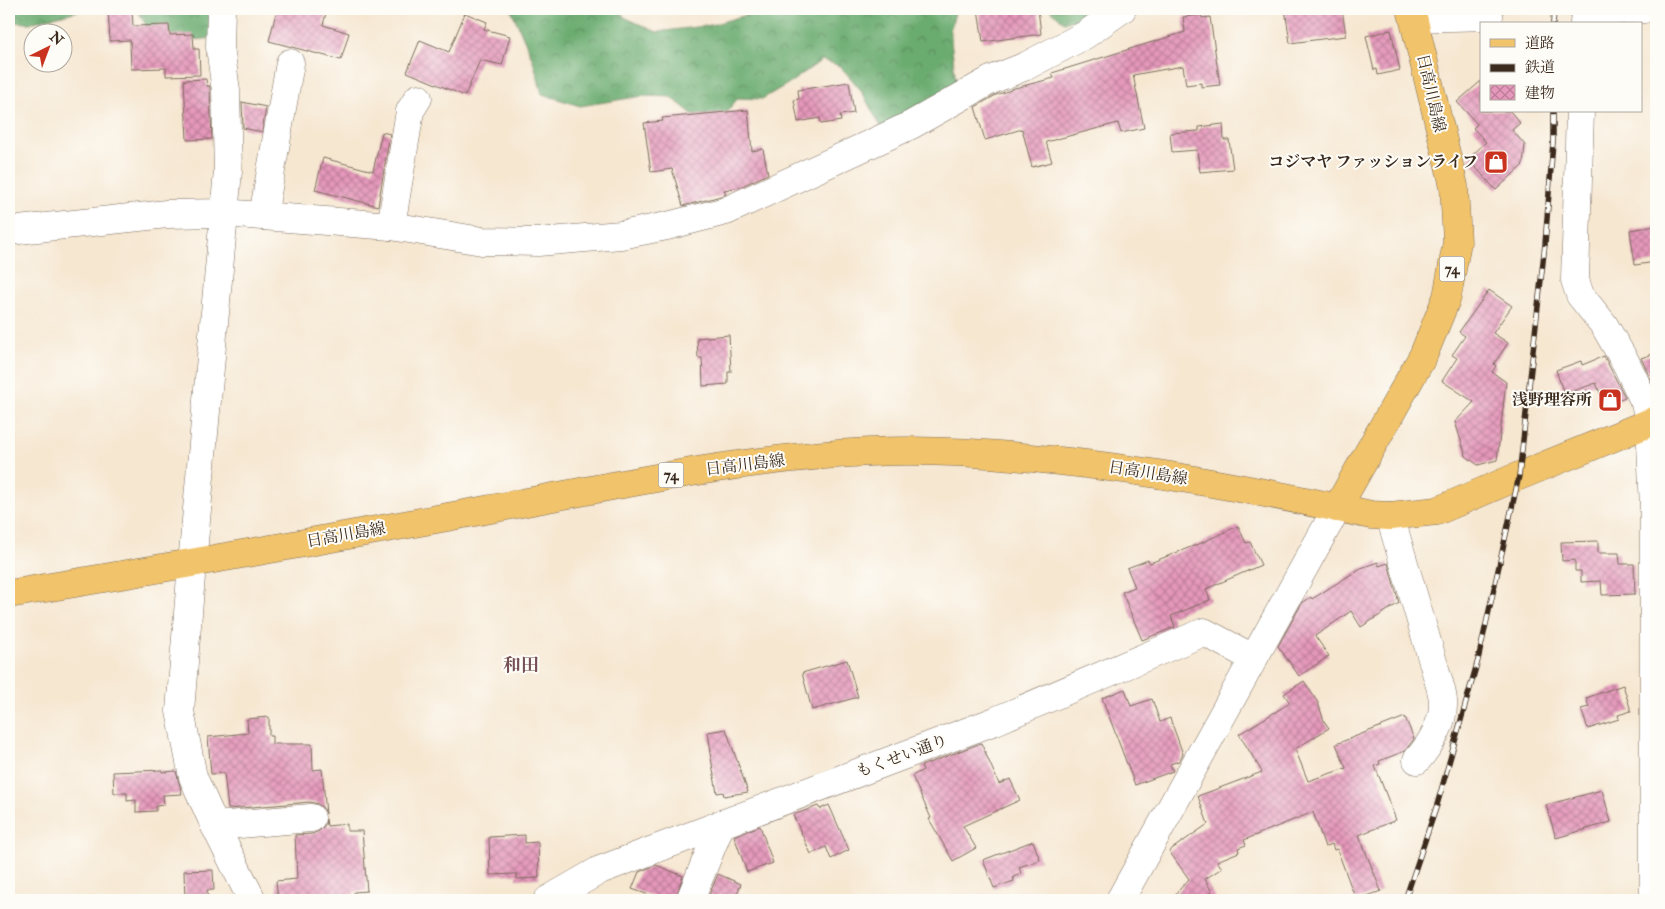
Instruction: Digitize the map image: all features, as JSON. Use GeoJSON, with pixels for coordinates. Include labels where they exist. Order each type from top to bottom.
{"type":"FeatureCollection","features":[{"type":"Feature","properties":{"kind":"main road","name":"日高川島線"},"geometry":{"type":"LineString","coordinates":[[1337,508],[1423,356],[1447,297],[1457,242],[1454,186],[1413,14]]}},
{"type":"Feature","properties":{"kind":"main road","name":"日高川島線"},"geometry":{"type":"LineString","coordinates":[[9,594],[192,564],[687,472],[778,460],[872,452],[979,452],[1090,464],[1225,484],[1371,515],[1390,516],[1437,511],[1653,422]]}},
{"type":"Feature","properties":{"kind":"street"},"geometry":{"type":"LineString","coordinates":[[221,9],[220,46],[226,91],[228,171],[180,711],[193,777],[252,900]]}},
{"type":"Feature","properties":{"kind":"street"},"geometry":{"type":"LineString","coordinates":[[9,231],[167,214],[223,213],[391,226],[482,241],[538,242],[621,235],[726,211],[911,125],[991,80],[1026,66],[1085,35],[1122,9]]}},
{"type":"Feature","properties":{"kind":"street"},"geometry":{"type":"LineString","coordinates":[[1584,22],[1585,12],[1644,9]]}},
{"type":"Feature","properties":{"kind":"street"},"geometry":{"type":"LineString","coordinates":[[1413,14],[1489,16]]}},
{"type":"Feature","properties":{"kind":"street"},"geometry":{"type":"LineString","coordinates":[[262,216],[290,63]]}},
{"type":"Feature","properties":{"kind":"street"},"geometry":{"type":"LineString","coordinates":[[391,226],[410,111],[418,98]]}},
{"type":"Feature","properties":{"kind":"street"},"geometry":{"type":"LineString","coordinates":[[1580,112],[1574,280],[1580,295],[1604,325],[1626,363],[1646,402],[1653,422],[1654,900]]}},
{"type":"Feature","properties":{"kind":"street"},"geometry":{"type":"LineString","coordinates":[[1120,900],[1337,508]]}},
{"type":"Feature","properties":{"kind":"street"},"geometry":{"type":"LineString","coordinates":[[1390,516],[1438,678],[1443,703],[1440,721],[1429,746],[1417,760]]}},
{"type":"Feature","properties":{"kind":"street","name":"もくせい通り"},"geometry":{"type":"LineString","coordinates":[[548,900],[600,870],[995,722],[1204,632],[1253,658]]}},
{"type":"Feature","properties":{"kind":"street"},"geometry":{"type":"LineString","coordinates":[[215,826],[311,818]]}},
{"type":"Feature","properties":{"kind":"street"},"geometry":{"type":"LineString","coordinates":[[690,900],[721,824]]}},
{"type":"Feature","properties":{"kind":"green space"},"geometry":{"type":"Polygon","coordinates":[[[9,9],[86,9],[34,22],[9,22],[9,9]]]}},
{"type":"Feature","properties":{"kind":"green space"},"geometry":{"type":"Polygon","coordinates":[[[131,9],[219,9],[215,38],[168,42],[147,27],[137,10],[131,9]]]}},
{"type":"Feature","properties":{"kind":"green space"},"geometry":{"type":"Polygon","coordinates":[[[511,9],[620,9],[624,17],[657,32],[711,25],[767,9],[956,9],[950,31],[956,83],[945,100],[881,127],[860,89],[840,66],[822,60],[791,82],[762,99],[738,98],[725,114],[692,114],[671,97],[643,96],[580,106],[542,94],[533,60],[511,9]]]}},
{"type":"Feature","properties":{"kind":"green space"},"geometry":{"type":"Polygon","coordinates":[[[1049,9],[1095,9],[1086,18],[1064,22],[1049,9]]]}},
{"type":"Feature","properties":{"kind":"building"},"geometry":{"type":"Polygon","coordinates":[[[108,9],[132,9],[133,26],[169,25],[170,35],[193,34],[194,49],[199,49],[200,75],[166,76],[166,68],[131,69],[130,40],[110,41],[108,9]]]}},
{"type":"Feature","properties":{"kind":"building"},"geometry":{"type":"Polygon","coordinates":[[[277,9],[327,9],[323,25],[349,33],[341,60],[269,41],[277,9]]]}},
{"type":"Feature","properties":{"kind":"building"},"geometry":{"type":"Polygon","coordinates":[[[978,9],[1038,9],[1041,34],[983,42],[978,9]]]}},
{"type":"Feature","properties":{"kind":"building"},"geometry":{"type":"Polygon","coordinates":[[[1285,9],[1342,9],[1346,36],[1290,43],[1285,9]]]}},
{"type":"Feature","properties":{"kind":"building"},"geometry":{"type":"Polygon","coordinates":[[[465,13],[487,22],[484,29],[510,36],[502,65],[480,60],[465,96],[407,72],[420,40],[449,52],[465,13]]]}},
{"type":"Feature","properties":{"kind":"building"},"geometry":{"type":"Polygon","coordinates":[[[1201,15],[1202,18],[1210,17],[1220,85],[1201,87],[1201,83],[1186,85],[1183,66],[1133,75],[1144,128],[1121,133],[1118,123],[1046,142],[1052,162],[1032,167],[1022,129],[985,140],[975,107],[1011,89],[1054,78],[1052,73],[1185,32],[1183,17],[1201,15]]]}},
{"type":"Feature","properties":{"kind":"building"},"geometry":{"type":"Polygon","coordinates":[[[1391,30],[1400,70],[1378,75],[1377,69],[1374,70],[1366,36],[1391,30]]]}},
{"type":"Feature","properties":{"kind":"building"},"geometry":{"type":"Polygon","coordinates":[[[206,79],[207,86],[210,86],[212,139],[187,140],[184,80],[206,79]]]}},
{"type":"Feature","properties":{"kind":"building"},"geometry":{"type":"Polygon","coordinates":[[[849,82],[854,113],[840,115],[841,121],[821,124],[820,118],[798,122],[794,100],[799,99],[798,90],[849,82]]]}},
{"type":"Feature","properties":{"kind":"building"},"geometry":{"type":"Polygon","coordinates":[[[1480,82],[1480,112],[1511,112],[1520,123],[1512,130],[1525,145],[1523,165],[1496,190],[1468,159],[1486,142],[1473,128],[1477,124],[1457,102],[1480,82]]]}},
{"type":"Feature","properties":{"kind":"building"},"geometry":{"type":"Polygon","coordinates":[[[242,102],[266,107],[262,132],[243,128],[242,102]]]}},
{"type":"Feature","properties":{"kind":"building"},"geometry":{"type":"Polygon","coordinates":[[[748,110],[752,151],[763,149],[768,174],[740,187],[724,190],[726,194],[721,196],[683,206],[672,169],[651,172],[644,123],[663,121],[662,118],[748,110]]]}},
{"type":"Feature","properties":{"kind":"building"},"geometry":{"type":"Polygon","coordinates":[[[1223,124],[1224,140],[1229,140],[1233,169],[1200,172],[1197,150],[1172,152],[1170,133],[1199,131],[1199,127],[1223,124]]]}},
{"type":"Feature","properties":{"kind":"building"},"geometry":{"type":"Polygon","coordinates":[[[382,132],[390,134],[378,206],[315,190],[323,158],[373,171],[382,132]]]}},
{"type":"Feature","properties":{"kind":"building"},"geometry":{"type":"Polygon","coordinates":[[[1656,226],[1656,262],[1635,265],[1630,230],[1656,226]]]}},
{"type":"Feature","properties":{"kind":"building"},"geometry":{"type":"Polygon","coordinates":[[[1489,290],[1512,306],[1493,333],[1508,343],[1494,364],[1496,366],[1492,372],[1506,382],[1497,460],[1478,465],[1466,456],[1455,422],[1474,402],[1442,381],[1457,358],[1452,355],[1465,336],[1459,332],[1489,290]]]}},
{"type":"Feature","properties":{"kind":"building"},"geometry":{"type":"Polygon","coordinates":[[[729,335],[731,372],[728,372],[728,384],[703,386],[702,358],[698,358],[697,338],[729,335]]]}},
{"type":"Feature","properties":{"kind":"building"},"geometry":{"type":"Polygon","coordinates":[[[1656,353],[1656,385],[1654,386],[1641,358],[1656,353]]]}},
{"type":"Feature","properties":{"kind":"building"},"geometry":{"type":"Polygon","coordinates":[[[1604,356],[1625,397],[1605,405],[1596,383],[1564,394],[1556,370],[1581,361],[1582,365],[1604,356]]]}},
{"type":"Feature","properties":{"kind":"building"},"geometry":{"type":"Polygon","coordinates":[[[1238,526],[1246,543],[1250,542],[1261,565],[1206,589],[1210,600],[1171,616],[1175,627],[1142,640],[1122,592],[1135,587],[1127,568],[1148,560],[1150,563],[1238,526]]]}},
{"type":"Feature","properties":{"kind":"building"},"geometry":{"type":"Polygon","coordinates":[[[1598,541],[1598,553],[1619,553],[1620,564],[1634,564],[1635,594],[1602,595],[1601,581],[1581,582],[1581,571],[1575,571],[1575,560],[1562,561],[1561,542],[1598,541]]]}},
{"type":"Feature","properties":{"kind":"building"},"geometry":{"type":"Polygon","coordinates":[[[1378,562],[1379,566],[1388,563],[1399,603],[1361,627],[1351,611],[1315,636],[1329,656],[1299,676],[1278,646],[1302,603],[1311,597],[1312,599],[1361,568],[1378,562]]]}},
{"type":"Feature","properties":{"kind":"building"},"geometry":{"type":"Polygon","coordinates":[[[847,660],[858,697],[812,710],[802,673],[847,660]]]}},
{"type":"Feature","properties":{"kind":"building"},"geometry":{"type":"Polygon","coordinates":[[[1304,681],[1318,703],[1324,721],[1329,728],[1295,749],[1308,781],[1346,768],[1336,744],[1405,717],[1414,739],[1405,751],[1379,761],[1380,764],[1375,766],[1396,820],[1359,835],[1381,891],[1356,900],[1337,849],[1334,850],[1332,844],[1325,847],[1313,812],[1244,840],[1246,845],[1238,848],[1239,852],[1217,861],[1222,868],[1205,879],[1216,900],[1170,900],[1189,879],[1169,851],[1208,824],[1198,796],[1262,772],[1239,734],[1290,703],[1284,694],[1304,681]]]}},
{"type":"Feature","properties":{"kind":"building"},"geometry":{"type":"Polygon","coordinates":[[[1623,685],[1631,711],[1618,715],[1619,719],[1588,729],[1581,709],[1589,707],[1586,698],[1623,685]]]}},
{"type":"Feature","properties":{"kind":"building"},"geometry":{"type":"Polygon","coordinates":[[[1125,689],[1131,706],[1152,699],[1160,722],[1170,718],[1183,754],[1179,761],[1170,764],[1173,771],[1135,785],[1102,698],[1125,689]]]}},
{"type":"Feature","properties":{"kind":"building"},"geometry":{"type":"Polygon","coordinates":[[[269,717],[269,736],[272,736],[272,744],[312,744],[313,770],[322,769],[326,814],[324,809],[318,804],[310,802],[228,809],[224,773],[211,774],[208,737],[248,733],[247,719],[269,717]]]}},
{"type":"Feature","properties":{"kind":"building"},"geometry":{"type":"Polygon","coordinates":[[[726,729],[748,792],[724,796],[723,792],[717,793],[708,732],[726,729]]]}},
{"type":"Feature","properties":{"kind":"building"},"geometry":{"type":"Polygon","coordinates":[[[981,743],[999,784],[1010,779],[1020,800],[963,826],[976,848],[953,861],[929,819],[931,818],[912,776],[923,770],[921,766],[981,743]]]}},
{"type":"Feature","properties":{"kind":"building"},"geometry":{"type":"Polygon","coordinates":[[[162,770],[162,772],[176,771],[182,794],[163,795],[164,805],[156,806],[156,811],[136,812],[136,800],[127,801],[127,793],[114,793],[113,772],[162,770]]]}},
{"type":"Feature","properties":{"kind":"building"},"geometry":{"type":"Polygon","coordinates":[[[1602,790],[1611,822],[1556,838],[1546,805],[1602,790]]]}},
{"type":"Feature","properties":{"kind":"building"},"geometry":{"type":"Polygon","coordinates":[[[829,805],[849,850],[831,859],[826,847],[811,854],[793,815],[818,806],[820,809],[829,805]]]}},
{"type":"Feature","properties":{"kind":"building"},"geometry":{"type":"Polygon","coordinates":[[[326,819],[327,826],[347,824],[347,831],[362,831],[367,891],[354,892],[354,895],[348,896],[348,900],[278,900],[276,881],[297,879],[295,835],[312,834],[319,831],[325,825],[326,819]]]}},
{"type":"Feature","properties":{"kind":"building"},"geometry":{"type":"Polygon","coordinates":[[[760,826],[773,863],[747,872],[734,836],[760,826]]]}},
{"type":"Feature","properties":{"kind":"building"},"geometry":{"type":"Polygon","coordinates":[[[525,835],[525,843],[538,842],[539,878],[517,879],[517,874],[490,875],[489,837],[525,835]]]}},
{"type":"Feature","properties":{"kind":"building"},"geometry":{"type":"Polygon","coordinates":[[[1033,841],[1040,860],[1019,867],[1021,874],[1013,877],[1014,881],[994,888],[983,860],[1033,841]]]}},
{"type":"Feature","properties":{"kind":"building"},"geometry":{"type":"Polygon","coordinates":[[[656,865],[683,876],[675,900],[663,900],[632,889],[639,872],[656,865]]]}},
{"type":"Feature","properties":{"kind":"building"},"geometry":{"type":"Polygon","coordinates":[[[213,870],[214,890],[207,890],[208,900],[185,900],[184,871],[213,870]]]}},
{"type":"Feature","properties":{"kind":"building"},"geometry":{"type":"Polygon","coordinates":[[[718,874],[741,884],[736,896],[742,900],[707,900],[718,874]]]}},
{"type":"Feature","properties":{"kind":"railway"},"geometry":{"type":"LineString","coordinates":[[1553,22],[1554,9]]}},
{"type":"Feature","properties":{"kind":"railway"},"geometry":{"type":"LineString","coordinates":[[1405,900],[1437,805],[1478,660],[1519,476],[1545,244],[1553,142],[1553,112]]}},
{"type":"Feature","properties":{"kind":"place","name":"コジマヤ ファッションライフ"},"geometry":{"type":"Point","coordinates":[1496,162]}},
{"type":"Feature","properties":{"kind":"place","name":"浅野理容所"},"geometry":{"type":"Point","coordinates":[1610,400]}},
{"type":"Feature","properties":{"kind":"district","name":"和田"},"geometry":{"type":"Point","coordinates":[521,665]}}]}
